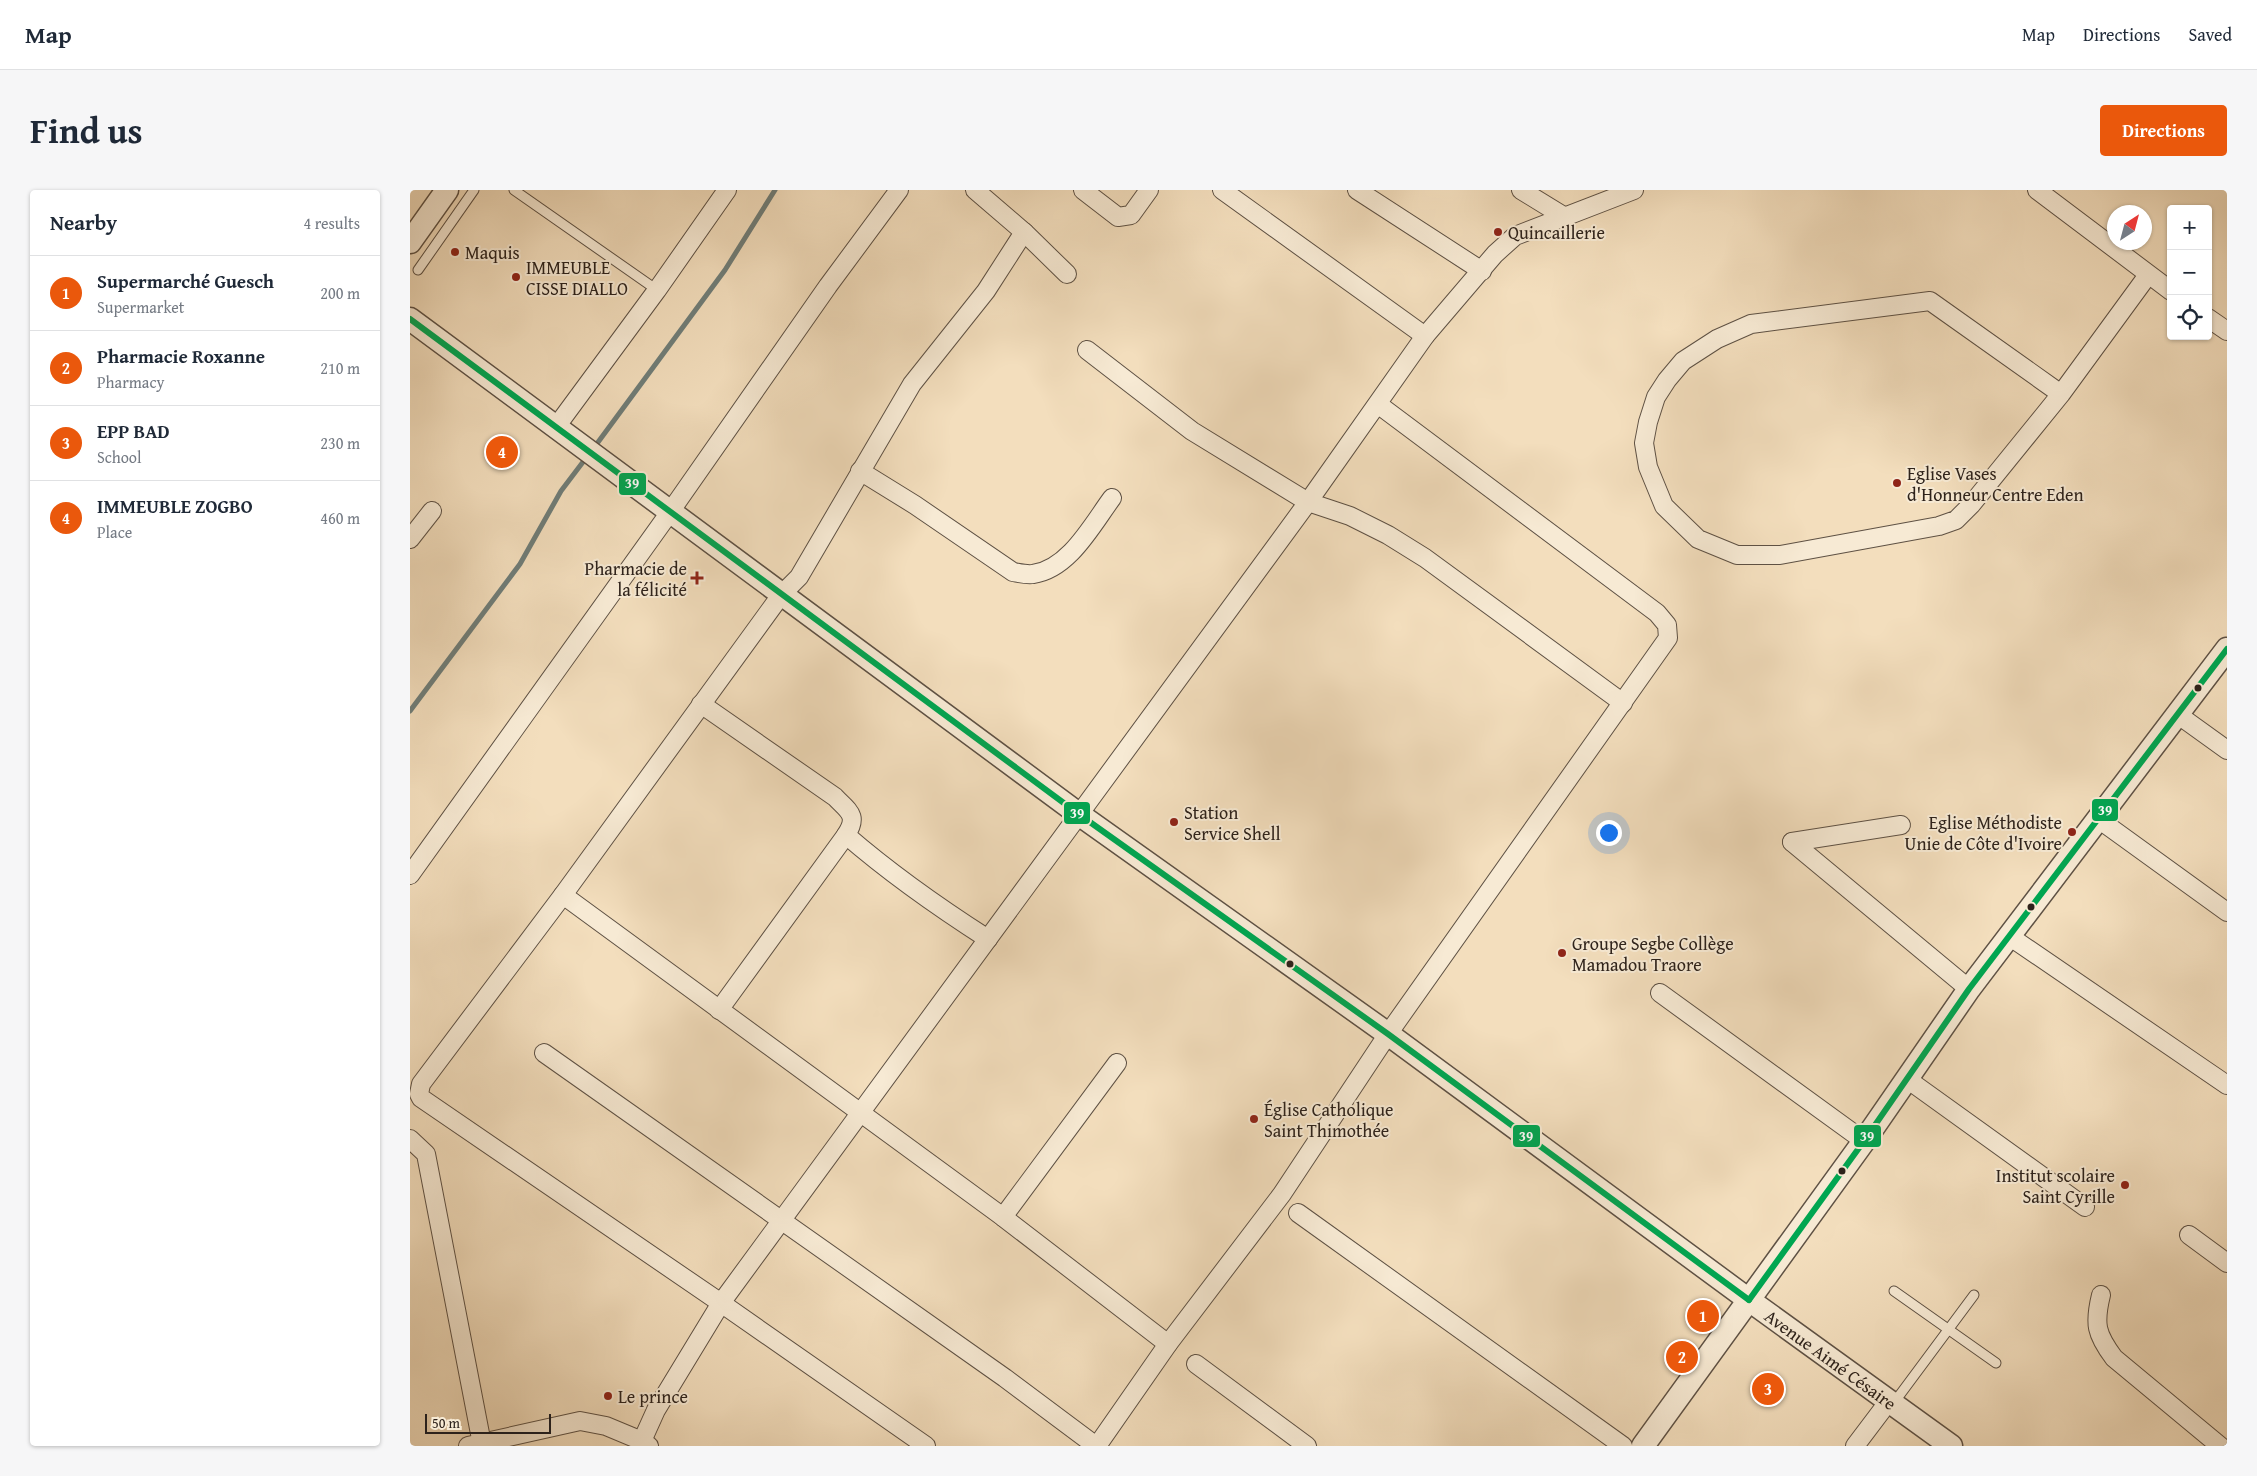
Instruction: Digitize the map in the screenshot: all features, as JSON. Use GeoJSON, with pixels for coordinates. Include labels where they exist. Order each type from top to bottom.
{"type":"FeatureCollection","features":[{"type":"Feature","properties":{"kind":"street"},"geometry":{"type":"LineString","coordinates":[[410,242],[447,190]]}},
{"type":"Feature","properties":{"kind":"street"},"geometry":{"type":"LineString","coordinates":[[556,427],[657,290],[727,190]]}},
{"type":"Feature","properties":{"kind":"street"},"geometry":{"type":"LineString","coordinates":[[410,875],[670,512],[828,286],[899,190]]}},
{"type":"Feature","properties":{"kind":"street"},"geometry":{"type":"LineString","coordinates":[[976,190],[1024,232],[1067,274]]}},
{"type":"Feature","properties":{"kind":"street"},"geometry":{"type":"LineString","coordinates":[[1083,190],[1118,217],[1131,215],[1149,190]]}},
{"type":"Feature","properties":{"kind":"street"},"geometry":{"type":"LineString","coordinates":[[1222,190],[1425,336]]}},
{"type":"Feature","properties":{"kind":"street"},"geometry":{"type":"LineString","coordinates":[[1357,190],[1482,271]]}},
{"type":"Feature","properties":{"kind":"street"},"geometry":{"type":"LineString","coordinates":[[1521,190],[1565,218]]}},
{"type":"Feature","properties":{"kind":"street"},"geometry":{"type":"LineString","coordinates":[[2037,190],[2167,288]]}},
{"type":"Feature","properties":{"kind":"street"},"geometry":{"type":"LineString","coordinates":[[410,1139],[426,1154],[475,1445],[580,1421],[606,1426],[645,1444],[656,1410],[721,1303],[1080,816],[1379,405],[1425,336],[1495,254],[1515,236],[1565,218],[1625,191]]}},
{"type":"Feature","properties":{"kind":"street"},"geometry":{"type":"LineString","coordinates":[[926,1446],[421,1098],[419,1094],[421,1084],[563,896],[781,594],[799,577],[912,384],[986,291],[1024,232]]}},
{"type":"Feature","properties":{"kind":"street"},"geometry":{"type":"LineString","coordinates":[[2061,394],[1930,301],[1751,324],[1717,338],[1696,351],[1683,361],[1667,380],[1656,397],[1648,422],[1644,443],[1645,456],[1664,506],[1698,539],[1737,555],[1780,555],[1939,526],[1956,520],[1971,505],[2061,394],[2148,275]]}},
{"type":"Feature","properties":{"kind":"street","name":"Avenue Aimé Césaire"},"geometry":{"type":"LineString","coordinates":[[410,319],[556,427],[577,445],[1080,816],[1388,1034],[1951,1446]]}},
{"type":"Feature","properties":{"kind":"street"},"geometry":{"type":"LineString","coordinates":[[2212,321],[2227,331]]}},
{"type":"Feature","properties":{"kind":"street"},"geometry":{"type":"LineString","coordinates":[[1086,350],[1192,431],[1308,502],[1350,516],[1388,535],[1425,558],[1623,703]]}},
{"type":"Feature","properties":{"kind":"street"},"geometry":{"type":"LineString","coordinates":[[544,1054],[997,1372],[1096,1446],[1168,1344],[1282,1194],[1388,1034],[1668,638],[1667,626],[1658,613],[1379,405]]}},
{"type":"Feature","properties":{"kind":"street"},"geometry":{"type":"LineString","coordinates":[[860,471],[1014,572],[1031,575],[1049,569],[1068,554],[1112,498]]}},
{"type":"Feature","properties":{"kind":"street"},"geometry":{"type":"LineString","coordinates":[[410,539],[432,511]]}},
{"type":"Feature","properties":{"kind":"street"},"geometry":{"type":"LineString","coordinates":[[1643,1446],[1864,1141],[1969,989],[2227,649]]}},
{"type":"Feature","properties":{"kind":"street"},"geometry":{"type":"LineString","coordinates":[[701,704],[835,797],[853,819],[852,826],[719,1010]]}},
{"type":"Feature","properties":{"kind":"street"},"geometry":{"type":"LineString","coordinates":[[2177,714],[2227,750]]}},
{"type":"Feature","properties":{"kind":"street"},"geometry":{"type":"LineString","coordinates":[[2097,818],[2227,912]]}},
{"type":"Feature","properties":{"kind":"street"},"geometry":{"type":"LineString","coordinates":[[1900,825],[1792,842],[1969,989]]}},
{"type":"Feature","properties":{"kind":"street"},"geometry":{"type":"LineString","coordinates":[[846,834],[881,866],[932,903],[988,939]]}},
{"type":"Feature","properties":{"kind":"street"},"geometry":{"type":"LineString","coordinates":[[563,896],[1002,1217],[1168,1344]]}},
{"type":"Feature","properties":{"kind":"street"},"geometry":{"type":"LineString","coordinates":[[2009,936],[2227,1084]]}},
{"type":"Feature","properties":{"kind":"street"},"geometry":{"type":"LineString","coordinates":[[1660,993],[1864,1141]]}},
{"type":"Feature","properties":{"kind":"street"},"geometry":{"type":"LineString","coordinates":[[1002,1217],[1117,1063]]}},
{"type":"Feature","properties":{"kind":"street"},"geometry":{"type":"LineString","coordinates":[[1907,1080],[2085,1207]]}},
{"type":"Feature","properties":{"kind":"street"},"geometry":{"type":"LineString","coordinates":[[1298,1213],[1623,1446]]}},
{"type":"Feature","properties":{"kind":"street"},"geometry":{"type":"LineString","coordinates":[[2189,1235],[2227,1263]]}},
{"type":"Feature","properties":{"kind":"street"},"geometry":{"type":"LineString","coordinates":[[2101,1295],[2096,1326],[2102,1342],[2114,1358],[2220,1446]]}},
{"type":"Feature","properties":{"kind":"street"},"geometry":{"type":"LineString","coordinates":[[1196,1364],[1307,1446]]}},
{"type":"Feature","properties":{"kind":"street"},"geometry":{"type":"LineString","coordinates":[[1855,1446],[1891,1403]]}},
{"type":"Feature","properties":{"kind":"lane"},"geometry":{"type":"LineString","coordinates":[[418,270],[474,190]]}},
{"type":"Feature","properties":{"kind":"lane"},"geometry":{"type":"LineString","coordinates":[[514,190],[657,290]]}},
{"type":"Feature","properties":{"kind":"lane"},"geometry":{"type":"LineString","coordinates":[[1894,1291],[1996,1363]]}},
{"type":"Feature","properties":{"kind":"lane"},"geometry":{"type":"LineString","coordinates":[[1891,1403],[1974,1295]]}},
{"type":"Feature","properties":{"kind":"waterway"},"geometry":{"type":"LineString","coordinates":[[593,449],[725,270],[775,190]]}},
{"type":"Feature","properties":{"kind":"waterway"},"geometry":{"type":"LineString","coordinates":[[410,711],[520,564],[561,491],[586,458]]}},
{"type":"Feature","properties":{"kind":"transit line","name":"39"},"geometry":{"type":"LineString","coordinates":[[410,319],[1080,815],[1388,1034],[1749,1300]]}},
{"type":"Feature","properties":{"kind":"transit line","name":"39"},"geometry":{"type":"LineString","coordinates":[[1749,1300],[1864,1141],[1969,989],[2227,649]]}},
{"type":"Feature","properties":{"kind":"place","name":"Quincaillerie"},"geometry":{"type":"Point","coordinates":[1498,232]}},
{"type":"Feature","properties":{"kind":"place","name":"Maquis"},"geometry":{"type":"Point","coordinates":[455,252]}},
{"type":"Feature","properties":{"kind":"place","name":"IMMEUBLE CISSE DIALLO"},"geometry":{"type":"Point","coordinates":[516,277]}},
{"type":"Feature","properties":{"kind":"place","name":"IMMEUBLE ZOGBO"},"geometry":{"type":"Point","coordinates":[502,452]}},
{"type":"Feature","properties":{"kind":"place","name":"Eglise Vases d'Honneur Centre Eden"},"geometry":{"type":"Point","coordinates":[1897,483]}},
{"type":"Feature","properties":{"kind":"place","name":"Pharmacie de la félicité"},"geometry":{"type":"Point","coordinates":[697,578]}},
{"type":"Feature","properties":{"kind":"place","name":"Station Service Shell"},"geometry":{"type":"Point","coordinates":[1174,822]}},
{"type":"Feature","properties":{"kind":"place","name":"Eglise Méthodiste Unie de Côte d'Ivoire"},"geometry":{"type":"Point","coordinates":[2072,832]}},
{"type":"Feature","properties":{"kind":"place","name":"Groupe Segbe Collège Mamadou Traore"},"geometry":{"type":"Point","coordinates":[1562,953]}},
{"type":"Feature","properties":{"kind":"place","name":"Église Catholique Saint Thimothée"},"geometry":{"type":"Point","coordinates":[1254,1119]}},
{"type":"Feature","properties":{"kind":"place","name":"Institut scolaire Saint Cyrille"},"geometry":{"type":"Point","coordinates":[2125,1185]}},
{"type":"Feature","properties":{"kind":"place","name":"Supermarché Guesch"},"geometry":{"type":"Point","coordinates":[1703,1316]}},
{"type":"Feature","properties":{"kind":"place","name":"Pharmacie Roxanne"},"geometry":{"type":"Point","coordinates":[1682,1357]}},
{"type":"Feature","properties":{"kind":"place","name":"EPP BAD"},"geometry":{"type":"Point","coordinates":[1768,1389]}},
{"type":"Feature","properties":{"kind":"place","name":"Le prince"},"geometry":{"type":"Point","coordinates":[608,1396]}}]}
